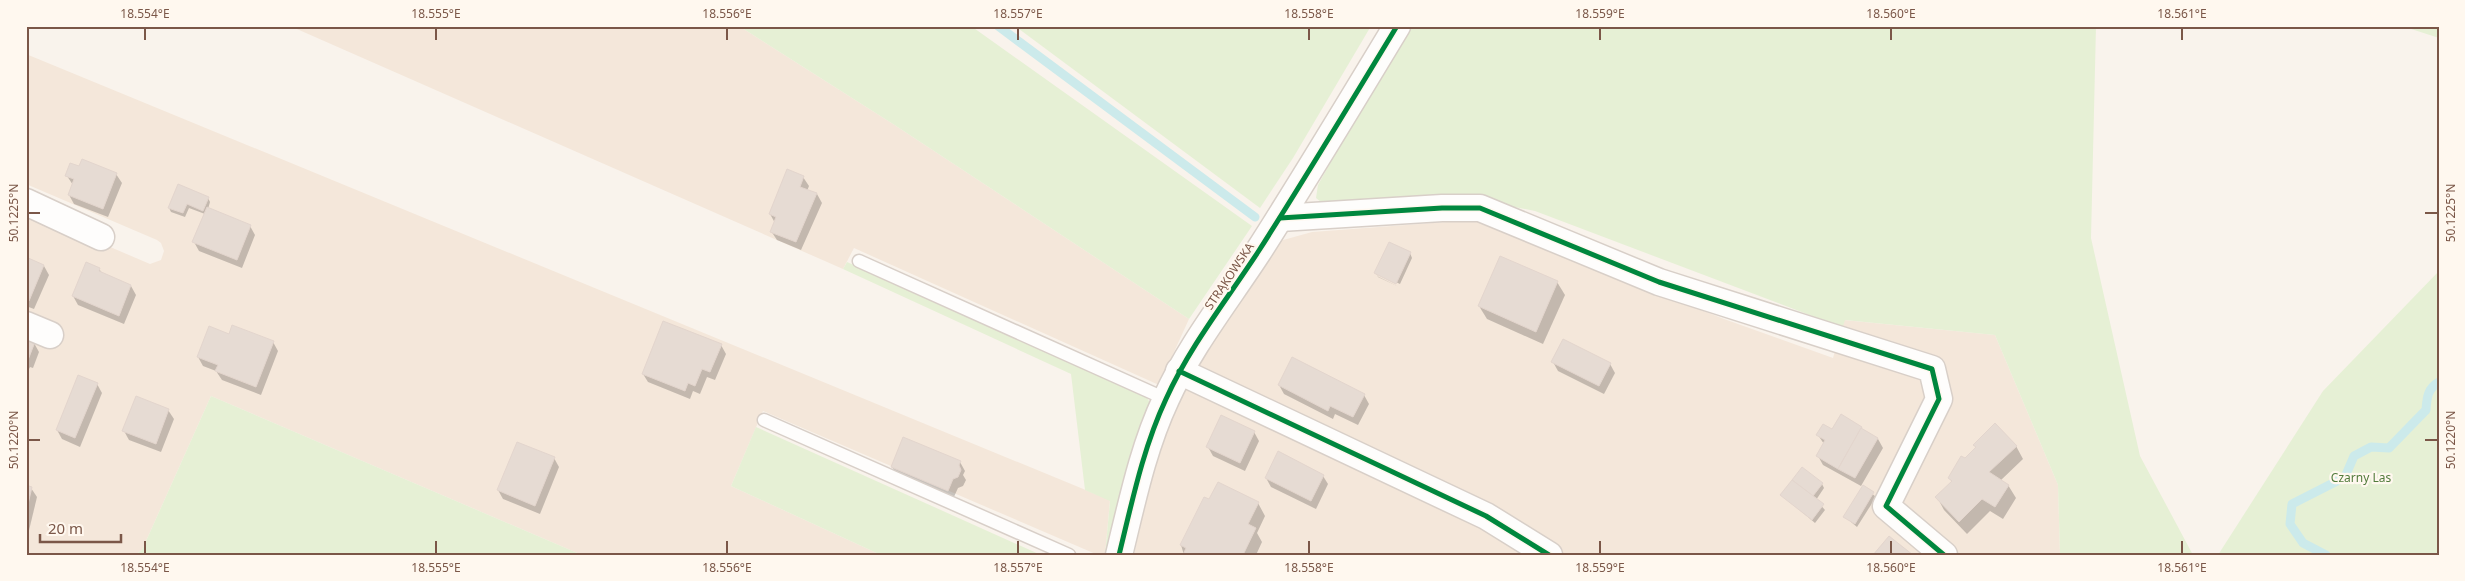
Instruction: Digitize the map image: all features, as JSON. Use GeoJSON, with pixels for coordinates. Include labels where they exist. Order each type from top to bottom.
{"type":"FeatureCollection","features":[{"type":"Feature","properties":{"kind":"street","name":"STRĄKOWSKA"},"geometry":{"type":"LineString","coordinates":[[1120,555],[1145,455],[1166,398],[1179,371],[1194,343],[1226,301],[1280,218],[1397,26]]}},
{"type":"Feature","properties":{"kind":"street"},"geometry":{"type":"LineString","coordinates":[[26,202],[101,237]]}},
{"type":"Feature","properties":{"kind":"street"},"geometry":{"type":"LineString","coordinates":[[1280,218],[1442,208],[1480,208],[1659,282],[1932,369],[1939,398],[1886,506],[1944,555]]}},
{"type":"Feature","properties":{"kind":"street"},"geometry":{"type":"LineString","coordinates":[[26,325],[50,335]]}},
{"type":"Feature","properties":{"kind":"street"},"geometry":{"type":"LineString","coordinates":[[1179,371],[1486,516],[1549,555]]}},
{"type":"Feature","properties":{"kind":"lane"},"geometry":{"type":"LineString","coordinates":[[859,261],[1166,398]]}},
{"type":"Feature","properties":{"kind":"lane"},"geometry":{"type":"LineString","coordinates":[[764,420],[1069,555]]}},
{"type":"Feature","properties":{"kind":"shaded area"},"geometry":{"type":"Polygon","coordinates":[[[290,26],[739,26],[893,124],[1189,319],[1159,385],[854,248],[843,269],[290,26]]]}},
{"type":"Feature","properties":{"kind":"shaded area"},"geometry":{"type":"Polygon","coordinates":[[[26,54],[1110,500],[1105,555],[1098,555],[763,411],[731,486],[881,555],[582,555],[211,396],[142,550],[135,555],[26,555],[26,211],[150,264],[161,260],[164,251],[161,243],[157,240],[26,184],[26,54]]]}},
{"type":"Feature","properties":{"kind":"shaded area"},"geometry":{"type":"Polygon","coordinates":[[[1473,220],[1724,319],[1833,358],[1844,320],[1995,335],[2058,485],[2060,555],[1134,555],[1149,487],[1182,384],[1276,242],[1312,232],[1473,220]]]}},
{"type":"Feature","properties":{"kind":"green space"},"geometry":{"type":"Polygon","coordinates":[[[739,26],[971,26],[1252,226],[1189,319],[893,124],[739,26]]]}},
{"type":"Feature","properties":{"kind":"green space"},"geometry":{"type":"Polygon","coordinates":[[[1015,26],[1371,26],[1293,158],[1260,208],[1015,26]]]}},
{"type":"Feature","properties":{"kind":"green space"},"geometry":{"type":"Polygon","coordinates":[[[1406,26],[2096,26],[2091,238],[2140,456],[2193,555],[2060,555],[2058,485],[1995,335],[1845,320],[1842,329],[1828,322],[1535,211],[1465,197],[1326,206],[1316,198],[1318,185],[1406,26]]]}},
{"type":"Feature","properties":{"kind":"green space"},"geometry":{"type":"Polygon","coordinates":[[[2402,26],[2439,26],[2439,38],[2402,26]]]}},
{"type":"Feature","properties":{"kind":"green space"},"geometry":{"type":"Polygon","coordinates":[[[847,262],[1146,396],[1153,408],[1108,555],[1105,555],[1110,501],[1085,490],[1071,374],[843,269],[847,262]]]}},
{"type":"Feature","properties":{"kind":"green space","name":"Czarny Las"},"geometry":{"type":"Polygon","coordinates":[[[2439,271],[2439,555],[2218,555],[2323,391],[2439,271]]]}},
{"type":"Feature","properties":{"kind":"green space"},"geometry":{"type":"Polygon","coordinates":[[[211,396],[582,555],[135,555],[142,550],[211,396]]]}},
{"type":"Feature","properties":{"kind":"green space"},"geometry":{"type":"Polygon","coordinates":[[[756,427],[1041,555],[881,555],[731,486],[756,427]]]}},
{"type":"Feature","properties":{"kind":"building"},"geometry":{"type":"Polygon","coordinates":[[[82,159],[117,173],[103,209],[68,195],[74,179],[65,176],[70,163],[79,166],[82,159]]]}},
{"type":"Feature","properties":{"kind":"building"},"geometry":{"type":"Polygon","coordinates":[[[787,169],[804,176],[800,187],[817,193],[796,242],[770,232],[776,217],[769,214],[787,169]]]}},
{"type":"Feature","properties":{"kind":"building"},"geometry":{"type":"Polygon","coordinates":[[[178,184],[209,197],[203,211],[187,204],[183,213],[168,208],[178,184]]]}},
{"type":"Feature","properties":{"kind":"building"},"geometry":{"type":"Polygon","coordinates":[[[207,207],[251,225],[237,260],[192,242],[207,207]]]}},
{"type":"Feature","properties":{"kind":"building"},"geometry":{"type":"Polygon","coordinates":[[[1389,242],[1411,252],[1396,284],[1374,273],[1389,242]]]}},
{"type":"Feature","properties":{"kind":"building"},"geometry":{"type":"Polygon","coordinates":[[[1500,256],[1558,281],[1536,332],[1478,306],[1500,256]]]}},
{"type":"Feature","properties":{"kind":"building"},"geometry":{"type":"Polygon","coordinates":[[[26,257],[44,265],[29,301],[26,300],[26,257]]]}},
{"type":"Feature","properties":{"kind":"building"},"geometry":{"type":"Polygon","coordinates":[[[86,262],[100,268],[99,271],[131,285],[119,316],[72,296],[86,262]]]}},
{"type":"Feature","properties":{"kind":"building"},"geometry":{"type":"Polygon","coordinates":[[[663,321],[722,344],[710,372],[702,369],[695,386],[688,383],[685,391],[642,374],[663,321]]]}},
{"type":"Feature","properties":{"kind":"building"},"geometry":{"type":"Polygon","coordinates":[[[232,325],[274,341],[256,387],[215,371],[218,365],[197,357],[209,326],[229,334],[232,325]]]}},
{"type":"Feature","properties":{"kind":"building"},"geometry":{"type":"Polygon","coordinates":[[[26,339],[35,342],[28,360],[26,359],[26,339]]]}},
{"type":"Feature","properties":{"kind":"building"},"geometry":{"type":"Polygon","coordinates":[[[1563,339],[1611,363],[1599,386],[1551,362],[1563,339]]]}},
{"type":"Feature","properties":{"kind":"building"},"geometry":{"type":"Polygon","coordinates":[[[1292,357],[1365,394],[1353,417],[1330,406],[1328,411],[1278,385],[1292,357]]]}},
{"type":"Feature","properties":{"kind":"building"},"geometry":{"type":"Polygon","coordinates":[[[78,375],[98,383],[75,438],[56,430],[78,375]]]}},
{"type":"Feature","properties":{"kind":"building"},"geometry":{"type":"Polygon","coordinates":[[[136,396],[169,409],[156,444],[122,431],[136,396]]]}},
{"type":"Feature","properties":{"kind":"building"},"geometry":{"type":"Polygon","coordinates":[[[1841,414],[1862,427],[1838,469],[1816,456],[1825,440],[1816,435],[1823,424],[1832,429],[1841,414]]]}},
{"type":"Feature","properties":{"kind":"building"},"geometry":{"type":"Polygon","coordinates":[[[1221,415],[1255,431],[1240,463],[1206,447],[1221,415]]]}},
{"type":"Feature","properties":{"kind":"building"},"geometry":{"type":"Polygon","coordinates":[[[1995,423],[2017,446],[1989,472],[2009,485],[1995,507],[1982,499],[1959,522],[1935,497],[1952,481],[1948,478],[1961,456],[1965,458],[1976,447],[1973,445],[1995,423]]]}},
{"type":"Feature","properties":{"kind":"building"},"geometry":{"type":"Polygon","coordinates":[[[1861,428],[1878,438],[1855,478],[1838,469],[1861,428]]]}},
{"type":"Feature","properties":{"kind":"building"},"geometry":{"type":"Polygon","coordinates":[[[903,437],[961,461],[959,465],[961,470],[958,477],[953,479],[948,491],[891,467],[903,437]]]}},
{"type":"Feature","properties":{"kind":"building"},"geometry":{"type":"Polygon","coordinates":[[[517,442],[555,457],[535,506],[497,490],[517,442]]]}},
{"type":"Feature","properties":{"kind":"building"},"geometry":{"type":"Polygon","coordinates":[[[1278,451],[1324,475],[1311,501],[1265,478],[1278,451]]]}},
{"type":"Feature","properties":{"kind":"building"},"geometry":{"type":"Polygon","coordinates":[[[1802,467],[1823,483],[1813,496],[1792,480],[1802,467]]]}},
{"type":"Feature","properties":{"kind":"building"},"geometry":{"type":"Polygon","coordinates":[[[1792,480],[1824,504],[1812,520],[1780,495],[1792,480]]]}},
{"type":"Feature","properties":{"kind":"building"},"geometry":{"type":"Polygon","coordinates":[[[1218,482],[1259,502],[1248,524],[1256,528],[1243,555],[1183,555],[1186,548],[1180,545],[1204,497],[1209,499],[1218,482]]]}},
{"type":"Feature","properties":{"kind":"building"},"geometry":{"type":"Polygon","coordinates":[[[26,485],[32,487],[26,513],[26,485]]]}},
{"type":"Feature","properties":{"kind":"building"},"geometry":{"type":"Polygon","coordinates":[[[1863,485],[1874,492],[1855,524],[1843,517],[1863,485]]]}},
{"type":"Feature","properties":{"kind":"building"},"geometry":{"type":"Polygon","coordinates":[[[1889,536],[1913,555],[1873,555],[1889,536]]]}},
{"type":"Feature","properties":{"kind":"waterway"},"geometry":{"type":"LineString","coordinates":[[998,26],[1255,217]]}},
{"type":"Feature","properties":{"kind":"waterway"},"geometry":{"type":"LineString","coordinates":[[2326,555],[2303,543],[2290,524],[2292,504],[2345,477],[2354,456],[2371,447],[2389,448],[2426,410],[2430,391],[2439,382]]}},
{"type":"Feature","properties":{"kind":"cycle path"},"geometry":{"type":"LineString","coordinates":[[1119,555],[1144,456],[1158,418],[1176,379],[1197,342],[1294,196],[1397,26]]}},
{"type":"Feature","properties":{"kind":"cycle path"},"geometry":{"type":"LineString","coordinates":[[1280,218],[1442,208],[1480,208],[1659,282],[1932,369],[1939,399],[1886,506],[1944,555]]}},
{"type":"Feature","properties":{"kind":"cycle path"},"geometry":{"type":"LineString","coordinates":[[1179,371],[1486,516],[1549,555]]}}]}
